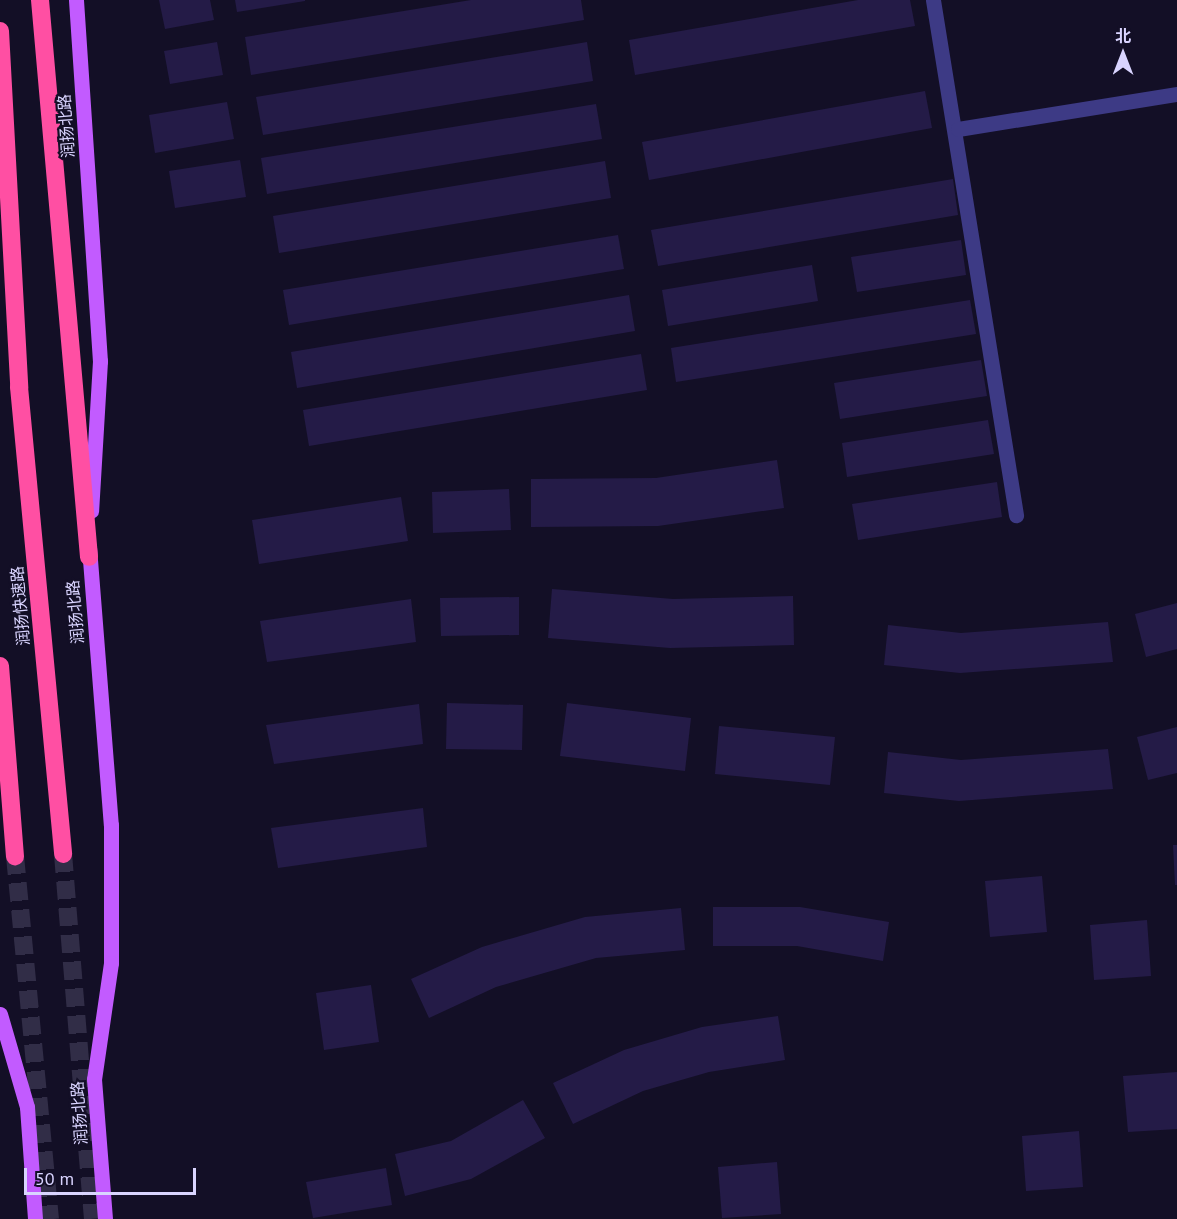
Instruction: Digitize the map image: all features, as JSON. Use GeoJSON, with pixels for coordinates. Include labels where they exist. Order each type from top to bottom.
{"type":"FeatureCollection","features":[{"type":"Feature","properties":{"kind":"highway"},"geometry":{"type":"LineString","coordinates":[[40,0],[89,557]]}},
{"type":"Feature","properties":{"kind":"highway","name":"润扬快速路"},"geometry":{"type":"LineString","coordinates":[[0,31],[19,387],[63,854]]}},
{"type":"Feature","properties":{"kind":"highway","name":"润扬快速路"},"geometry":{"type":"LineString","coordinates":[[0,666],[15,856]]}},
{"type":"Feature","properties":{"kind":"main road","name":"润扬北路"},"geometry":{"type":"LineString","coordinates":[[76,0],[99,360],[89,557],[111,825],[111,963],[94,1079],[105,1219]]}},
{"type":"Feature","properties":{"kind":"main road"},"geometry":{"type":"LineString","coordinates":[[0,1014],[27,1107],[35,1219]]}},
{"type":"Feature","properties":{"kind":"street"},"geometry":{"type":"LineString","coordinates":[[933,0],[958,129],[1016,515]]}},
{"type":"Feature","properties":{"kind":"street"},"geometry":{"type":"LineString","coordinates":[[958,129],[1177,94]]}},
{"type":"Feature","properties":{"kind":"building"},"geometry":{"type":"Polygon","coordinates":[[[159,0],[210,0],[214,20],[165,29],[159,0]]]}},
{"type":"Feature","properties":{"kind":"building"},"geometry":{"type":"Polygon","coordinates":[[[235,0],[305,0],[305,1],[237,12],[235,0]]]}},
{"type":"Feature","properties":{"kind":"building"},"geometry":{"type":"Polygon","coordinates":[[[471,0],[581,0],[584,20],[251,75],[245,37],[471,0]]]}},
{"type":"Feature","properties":{"kind":"building"},"geometry":{"type":"Polygon","coordinates":[[[858,0],[910,0],[915,26],[635,75],[629,40],[858,0]]]}},
{"type":"Feature","properties":{"kind":"building"},"geometry":{"type":"Polygon","coordinates":[[[217,42],[223,75],[170,84],[164,51],[217,42]]]}},
{"type":"Feature","properties":{"kind":"building"},"geometry":{"type":"Polygon","coordinates":[[[587,42],[593,81],[263,135],[256,97],[587,42]]]}},
{"type":"Feature","properties":{"kind":"building"},"geometry":{"type":"Polygon","coordinates":[[[925,91],[932,128],[649,180],[642,142],[925,91]]]}},
{"type":"Feature","properties":{"kind":"building"},"geometry":{"type":"Polygon","coordinates":[[[227,102],[234,139],[155,153],[149,115],[227,102]]]}},
{"type":"Feature","properties":{"kind":"building"},"geometry":{"type":"Polygon","coordinates":[[[596,104],[602,139],[267,194],[261,158],[596,104]]]}},
{"type":"Feature","properties":{"kind":"building"},"geometry":{"type":"Polygon","coordinates":[[[240,160],[246,197],[175,208],[169,171],[240,160]]]}},
{"type":"Feature","properties":{"kind":"building"},"geometry":{"type":"Polygon","coordinates":[[[605,161],[611,198],[279,253],[273,216],[605,161]]]}},
{"type":"Feature","properties":{"kind":"building"},"geometry":{"type":"Polygon","coordinates":[[[953,179],[958,215],[658,266],[651,230],[953,179]]]}},
{"type":"Feature","properties":{"kind":"building"},"geometry":{"type":"Polygon","coordinates":[[[618,235],[624,269],[289,325],[283,290],[618,235]]]}},
{"type":"Feature","properties":{"kind":"building"},"geometry":{"type":"Polygon","coordinates":[[[961,240],[966,275],[857,292],[851,257],[961,240]]]}},
{"type":"Feature","properties":{"kind":"building"},"geometry":{"type":"Polygon","coordinates":[[[812,265],[818,301],[668,326],[662,290],[812,265]]]}},
{"type":"Feature","properties":{"kind":"building"},"geometry":{"type":"Polygon","coordinates":[[[629,295],[635,331],[297,388],[291,352],[629,295]]]}},
{"type":"Feature","properties":{"kind":"building"},"geometry":{"type":"Polygon","coordinates":[[[970,300],[976,334],[676,382],[671,348],[970,300]]]}},
{"type":"Feature","properties":{"kind":"building"},"geometry":{"type":"Polygon","coordinates":[[[641,354],[647,390],[309,446],[303,410],[641,354]]]}},
{"type":"Feature","properties":{"kind":"building"},"geometry":{"type":"Polygon","coordinates":[[[981,360],[987,396],[840,419],[834,383],[981,360]]]}},
{"type":"Feature","properties":{"kind":"building"},"geometry":{"type":"Polygon","coordinates":[[[988,420],[994,454],[847,477],[842,443],[988,420]]]}},
{"type":"Feature","properties":{"kind":"building"},"geometry":{"type":"Polygon","coordinates":[[[777,460],[784,508],[658,526],[531,527],[531,479],[656,478],[777,460]]]}},
{"type":"Feature","properties":{"kind":"building"},"geometry":{"type":"Polygon","coordinates":[[[997,482],[1002,517],[858,540],[852,504],[997,482]]]}},
{"type":"Feature","properties":{"kind":"building"},"geometry":{"type":"Polygon","coordinates":[[[509,489],[511,530],[433,533],[432,492],[509,489]]]}},
{"type":"Feature","properties":{"kind":"building"},"geometry":{"type":"Polygon","coordinates":[[[401,497],[408,541],[259,564],[252,520],[401,497]]]}},
{"type":"Feature","properties":{"kind":"building"},"geometry":{"type":"Polygon","coordinates":[[[552,589],[673,599],[793,596],[794,645],[670,648],[548,638],[552,589]]]}},
{"type":"Feature","properties":{"kind":"building"},"geometry":{"type":"Polygon","coordinates":[[[519,597],[519,635],[441,636],[440,598],[519,597]]]}},
{"type":"Feature","properties":{"kind":"building"},"geometry":{"type":"Polygon","coordinates":[[[411,599],[416,642],[267,662],[260,621],[411,599]]]}},
{"type":"Feature","properties":{"kind":"building"},"geometry":{"type":"Polygon","coordinates":[[[1177,603],[1177,649],[1146,657],[1135,614],[1177,603]]]}},
{"type":"Feature","properties":{"kind":"building"},"geometry":{"type":"Polygon","coordinates":[[[1108,622],[1113,662],[960,673],[884,665],[888,625],[961,633],[1108,622]]]}},
{"type":"Feature","properties":{"kind":"building"},"geometry":{"type":"Polygon","coordinates":[[[447,703],[523,705],[522,750],[446,749],[447,703]]]}},
{"type":"Feature","properties":{"kind":"building"},"geometry":{"type":"Polygon","coordinates":[[[567,703],[691,718],[685,771],[560,756],[567,703]]]}},
{"type":"Feature","properties":{"kind":"building"},"geometry":{"type":"Polygon","coordinates":[[[419,704],[423,744],[274,764],[266,725],[419,704]]]}},
{"type":"Feature","properties":{"kind":"building"},"geometry":{"type":"Polygon","coordinates":[[[719,726],[835,737],[830,785],[715,774],[719,726]]]}},
{"type":"Feature","properties":{"kind":"building"},"geometry":{"type":"Polygon","coordinates":[[[1177,727],[1177,773],[1148,780],[1137,737],[1177,727]]]}},
{"type":"Feature","properties":{"kind":"building"},"geometry":{"type":"Polygon","coordinates":[[[1108,749],[1113,789],[959,801],[884,793],[888,752],[961,760],[1108,749]]]}},
{"type":"Feature","properties":{"kind":"building"},"geometry":{"type":"Polygon","coordinates":[[[423,808],[427,847],[278,868],[271,828],[423,808]]]}},
{"type":"Feature","properties":{"kind":"building"},"geometry":{"type":"Polygon","coordinates":[[[1173,845],[1177,845],[1177,885],[1175,885],[1173,845]]]}},
{"type":"Feature","properties":{"kind":"building"},"geometry":{"type":"Polygon","coordinates":[[[1042,876],[1047,932],[990,937],[985,881],[1042,876]]]}},
{"type":"Feature","properties":{"kind":"building"},"geometry":{"type":"Polygon","coordinates":[[[713,907],[800,907],[889,922],[883,961],[797,946],[713,946],[713,907]]]}},
{"type":"Feature","properties":{"kind":"building"},"geometry":{"type":"Polygon","coordinates":[[[681,908],[685,950],[596,958],[496,987],[429,1018],[411,979],[482,947],[585,917],[681,908]]]}},
{"type":"Feature","properties":{"kind":"building"},"geometry":{"type":"Polygon","coordinates":[[[1147,920],[1151,976],[1094,980],[1090,925],[1147,920]]]}},
{"type":"Feature","properties":{"kind":"building"},"geometry":{"type":"Polygon","coordinates":[[[371,985],[379,1042],[324,1050],[316,993],[371,985]]]}},
{"type":"Feature","properties":{"kind":"building"},"geometry":{"type":"Polygon","coordinates":[[[778,1016],[785,1060],[709,1072],[643,1091],[573,1124],[553,1083],[624,1050],[702,1027],[778,1016]]]}},
{"type":"Feature","properties":{"kind":"building"},"geometry":{"type":"Polygon","coordinates":[[[1177,1072],[1177,1129],[1128,1132],[1123,1076],[1177,1072]]]}},
{"type":"Feature","properties":{"kind":"building"},"geometry":{"type":"Polygon","coordinates":[[[523,1100],[545,1138],[471,1179],[405,1196],[395,1154],[451,1141],[523,1100]]]}},
{"type":"Feature","properties":{"kind":"building"},"geometry":{"type":"Polygon","coordinates":[[[1079,1131],[1083,1187],[1026,1191],[1022,1136],[1079,1131]]]}},
{"type":"Feature","properties":{"kind":"building"},"geometry":{"type":"Polygon","coordinates":[[[777,1162],[781,1214],[722,1218],[718,1167],[777,1162]]]}},
{"type":"Feature","properties":{"kind":"building"},"geometry":{"type":"Polygon","coordinates":[[[386,1168],[392,1205],[313,1218],[306,1182],[386,1168]]]}},
{"type":"Feature","properties":{"kind":"tunnel"},"geometry":{"type":"LineString","coordinates":[[63,854],[93,1219]]}},
{"type":"Feature","properties":{"kind":"tunnel"},"geometry":{"type":"LineString","coordinates":[[15,856],[50,1219]]}}]}
